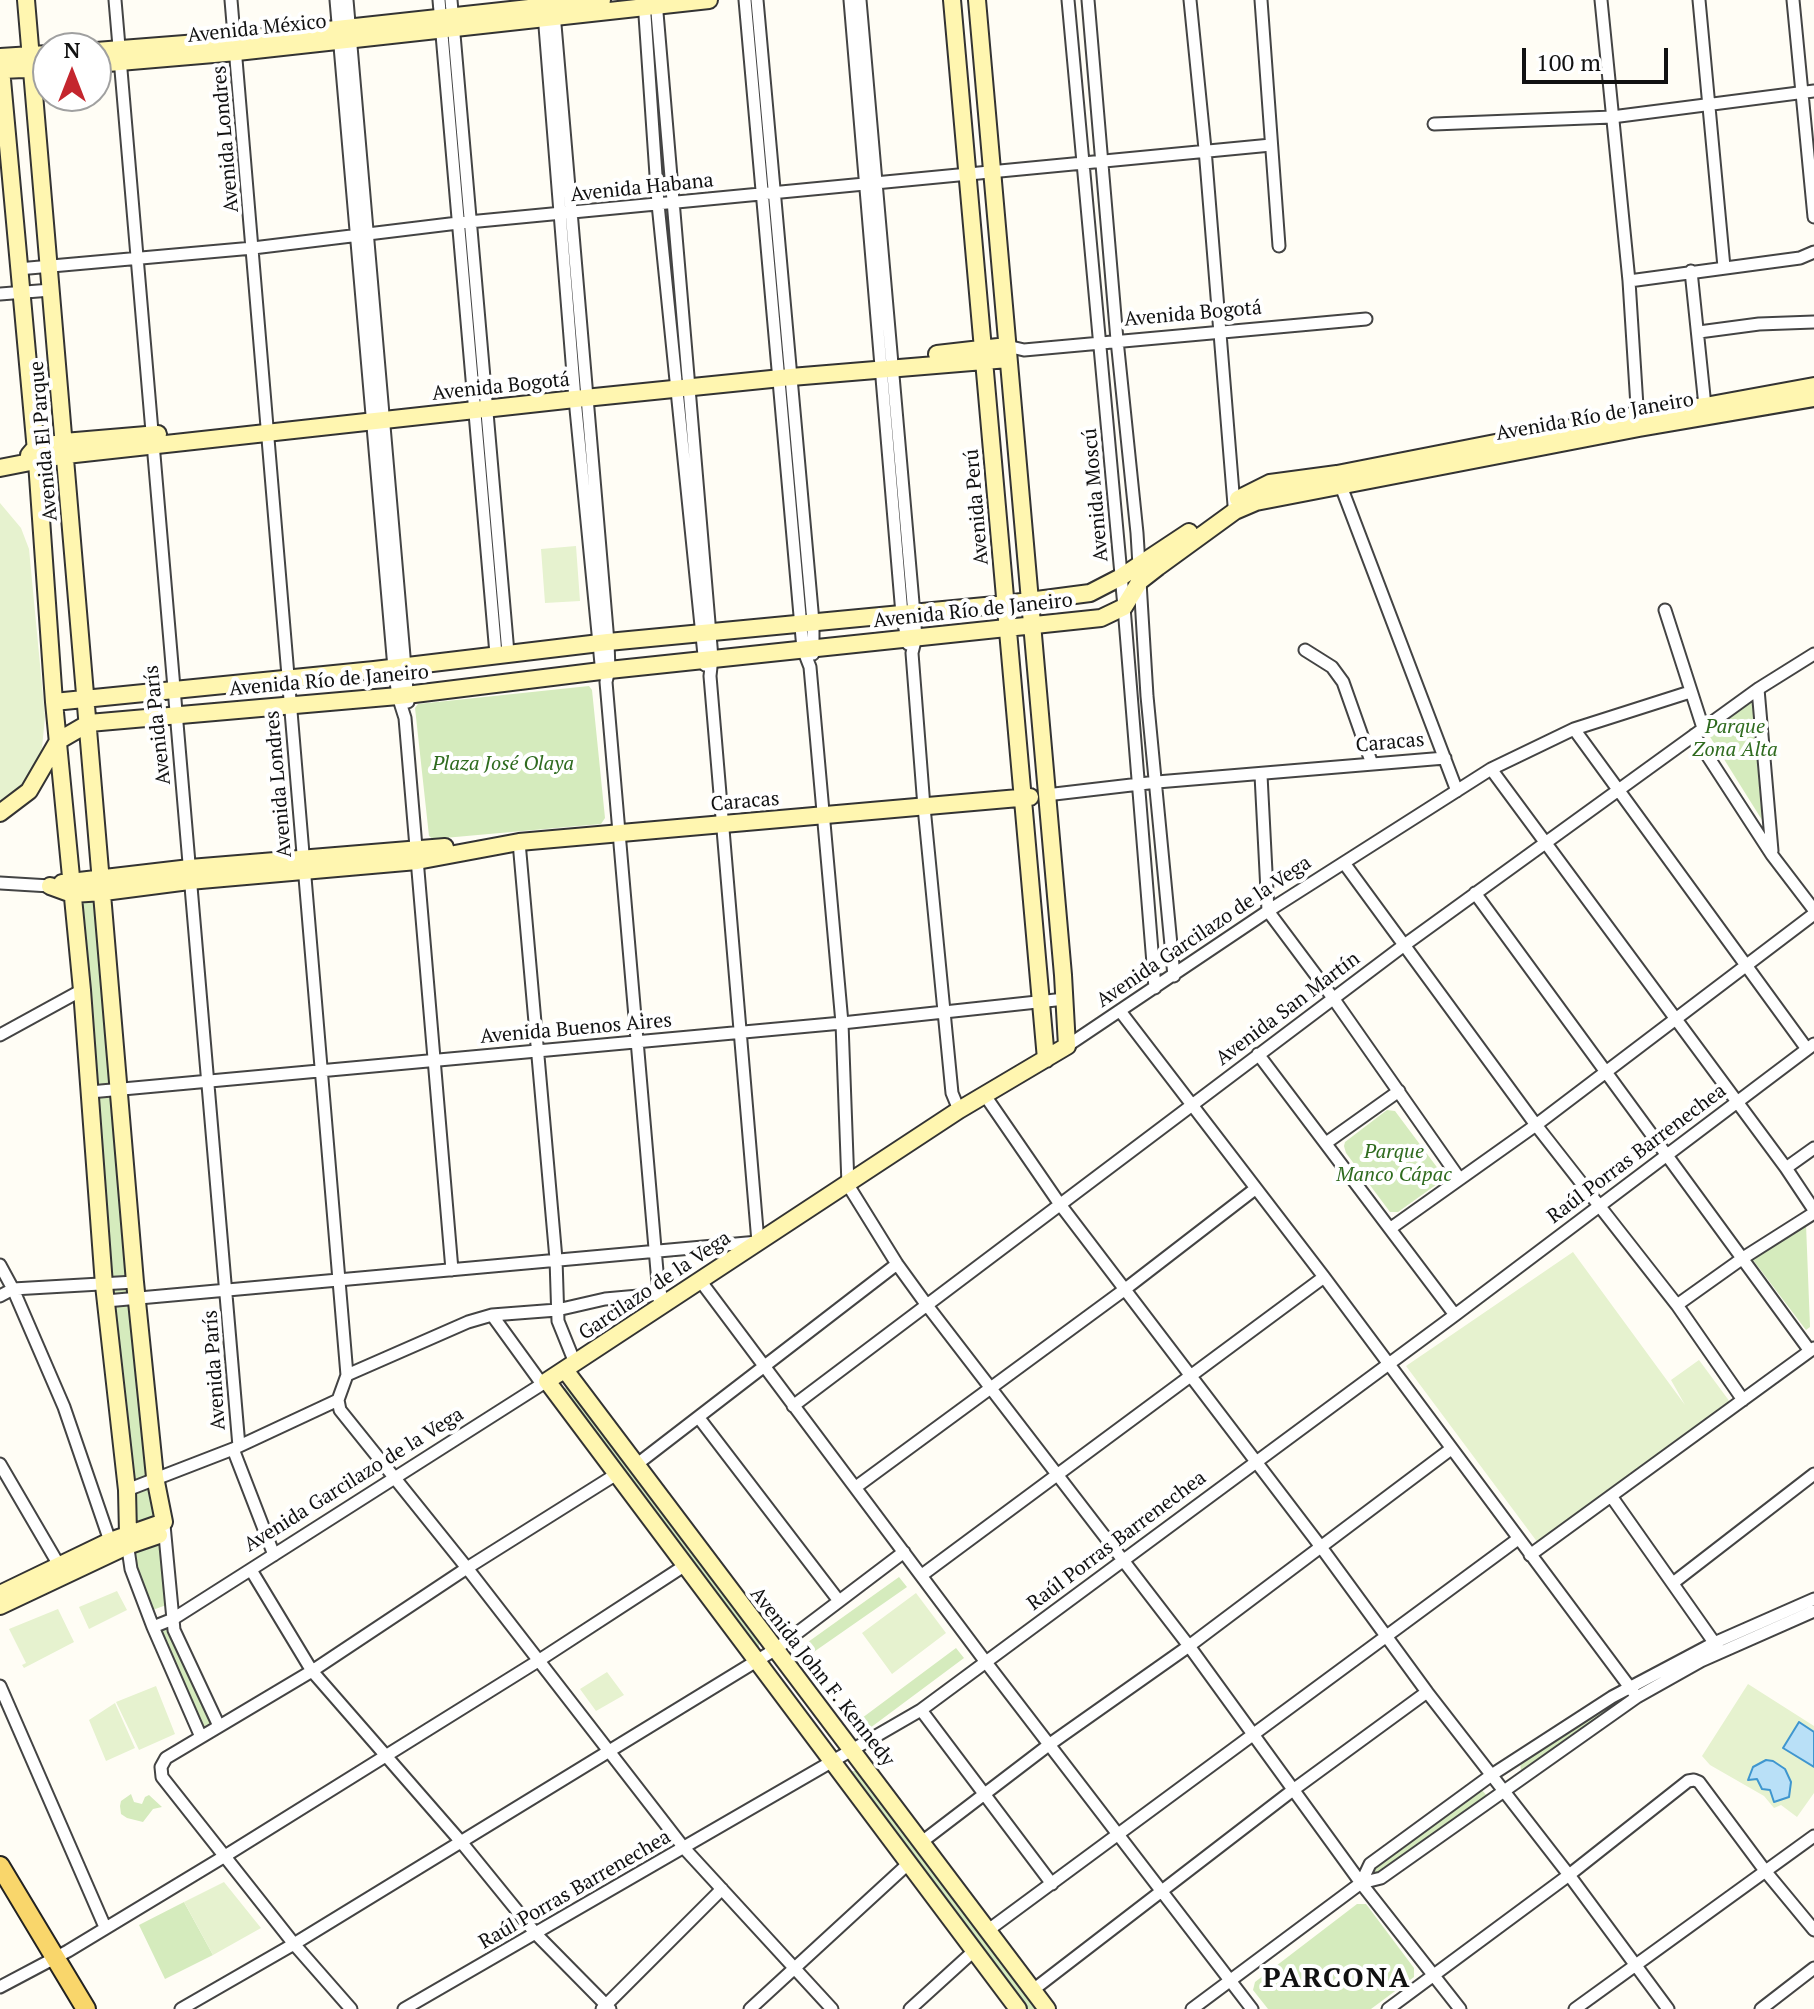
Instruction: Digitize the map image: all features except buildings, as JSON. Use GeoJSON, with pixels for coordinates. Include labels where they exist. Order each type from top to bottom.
{"type":"FeatureCollection","features":[{"type":"Feature","properties":{"kind":"main road"},"geometry":{"type":"LineString","coordinates":[[0,1866],[86,2009]]}},
{"type":"Feature","properties":{"kind":"street","name":"Avenida El Parque"},"geometry":{"type":"LineString","coordinates":[[26,0],[33,32]]}},
{"type":"Feature","properties":{"kind":"street","name":"Avenida París"},"geometry":{"type":"LineString","coordinates":[[115,0],[172,691],[227,1291],[236,1447],[274,1555]]}},
{"type":"Feature","properties":{"kind":"street","name":"Avenida Londres"},"geometry":{"type":"LineString","coordinates":[[231,0],[347,1375]]}},
{"type":"Feature","properties":{"kind":"street"},"geometry":{"type":"LineString","coordinates":[[336,0],[345,33]]}},
{"type":"Feature","properties":{"kind":"street"},"geometry":{"type":"LineString","coordinates":[[347,0],[345,33],[452,1270]]}},
{"type":"Feature","properties":{"kind":"street","name":"Avenida México"},"geometry":{"type":"LineString","coordinates":[[548,8],[602,0]]}},
{"type":"Feature","properties":{"kind":"street","name":"Avenida México"},"geometry":{"type":"LineString","coordinates":[[112,59],[345,33],[446,15],[709,0]]}},
{"type":"Feature","properties":{"kind":"street"},"geometry":{"type":"LineString","coordinates":[[745,0],[768,192],[842,1023],[848,1185],[926,1304],[1189,1646],[1361,1883],[1460,2009]]}},
{"type":"Feature","properties":{"kind":"street"},"geometry":{"type":"LineString","coordinates":[[757,0],[768,192]]}},
{"type":"Feature","properties":{"kind":"street"},"geometry":{"type":"LineString","coordinates":[[850,0],[870,185],[944,1012],[952,1093],[959,1110]]}},
{"type":"Feature","properties":{"kind":"street"},"geometry":{"type":"LineString","coordinates":[[860,0],[870,185]]}},
{"type":"Feature","properties":{"kind":"street","name":"Avenida Perú"},"geometry":{"type":"LineString","coordinates":[[952,0],[1046,1059]]}},
{"type":"Feature","properties":{"kind":"street"},"geometry":{"type":"LineString","coordinates":[[977,0],[991,172],[1013,352],[1028,601],[1067,1046]]}},
{"type":"Feature","properties":{"kind":"street","name":"Avenida Moscú"},"geometry":{"type":"LineString","coordinates":[[1068,0],[1124,607],[1155,988]]}},
{"type":"Feature","properties":{"kind":"street","name":"Avenida Moscú"},"geometry":{"type":"LineString","coordinates":[[1088,0],[1174,976]]}},
{"type":"Feature","properties":{"kind":"street"},"geometry":{"type":"LineString","coordinates":[[1190,0],[1234,506]]}},
{"type":"Feature","properties":{"kind":"street"},"geometry":{"type":"LineString","coordinates":[[1261,0],[1279,246]]}},
{"type":"Feature","properties":{"kind":"street"},"geometry":{"type":"LineString","coordinates":[[1601,0],[1629,281],[1638,421]]}},
{"type":"Feature","properties":{"kind":"street"},"geometry":{"type":"LineString","coordinates":[[1699,0],[1724,267]]}},
{"type":"Feature","properties":{"kind":"street"},"geometry":{"type":"LineString","coordinates":[[1793,0],[1808,92],[1814,217]]}},
{"type":"Feature","properties":{"kind":"street"},"geometry":{"type":"LineString","coordinates":[[0,1296],[13,1289],[105,1293],[136,1290],[227,1291],[758,1242],[683,384],[673,203],[650,3]]}},
{"type":"Feature","properties":{"kind":"street"},"geometry":{"type":"LineString","coordinates":[[650,3],[658,204],[683,384]]}},
{"type":"Feature","properties":{"kind":"street"},"geometry":{"type":"LineString","coordinates":[[548,8],[661,1300],[605,1299],[557,1310],[492,1315],[468,1322],[347,1375],[338,1400],[340,1410],[684,1848],[832,2009]]}},
{"type":"Feature","properties":{"kind":"street"},"geometry":{"type":"LineString","coordinates":[[446,15],[502,654]]}},
{"type":"Feature","properties":{"kind":"street","name":"Avenida México"},"geometry":{"type":"LineString","coordinates":[[112,54],[120,56]]}},
{"type":"Feature","properties":{"kind":"street","name":"Avenida El Parque"},"geometry":{"type":"LineString","coordinates":[[0,58],[36,455],[54,711],[82,990],[105,1293],[127,1490],[122,1541]]}},
{"type":"Feature","properties":{"kind":"street"},"geometry":{"type":"LineString","coordinates":[[0,58],[32,60]]}},
{"type":"Feature","properties":{"kind":"street"},"geometry":{"type":"LineString","coordinates":[[1,70],[32,63]]}},
{"type":"Feature","properties":{"kind":"street"},"geometry":{"type":"LineString","coordinates":[[1434,124],[1612,117],[1808,92]]}},
{"type":"Feature","properties":{"kind":"street","name":"Avenida El Parque"},"geometry":{"type":"LineString","coordinates":[[42,112],[51,290],[87,699],[84,725],[103,885],[136,1290],[156,1481],[164,1527]]}},
{"type":"Feature","properties":{"kind":"street","name":"Avenida Habana"},"geometry":{"type":"LineString","coordinates":[[18,269],[253,248],[463,222],[1271,145]]}},
{"type":"Feature","properties":{"kind":"street"},"geometry":{"type":"LineString","coordinates":[[1629,281],[1800,258],[1814,252]]}},
{"type":"Feature","properties":{"kind":"street"},"geometry":{"type":"LineString","coordinates":[[1691,271],[1705,406]]}},
{"type":"Feature","properties":{"kind":"street"},"geometry":{"type":"LineString","coordinates":[[0,294],[51,290]]}},
{"type":"Feature","properties":{"kind":"street","name":"Avenida Bogotá"},"geometry":{"type":"LineString","coordinates":[[36,455],[67,446],[152,440],[784,372],[1366,319]]}},
{"type":"Feature","properties":{"kind":"street"},"geometry":{"type":"LineString","coordinates":[[1699,332],[1759,324],[1814,322]]}},
{"type":"Feature","properties":{"kind":"street","name":"Avenida Río de Janeiro"},"geometry":{"type":"LineString","coordinates":[[54,711],[87,699],[1090,593],[1121,577],[1140,573],[1270,483],[1339,480],[1814,386]]}},
{"type":"Feature","properties":{"kind":"street","name":"Avenida Río de Janeiro"},"geometry":{"type":"LineString","coordinates":[[1638,421],[1814,398]]}},
{"type":"Feature","properties":{"kind":"street"},"geometry":{"type":"LineString","coordinates":[[0,468],[20,465],[36,455]]}},
{"type":"Feature","properties":{"kind":"street"},"geometry":{"type":"LineString","coordinates":[[1339,480],[1457,791]]}},
{"type":"Feature","properties":{"kind":"street","name":"Avenida Río de Janeiro"},"geometry":{"type":"LineString","coordinates":[[84,725],[403,696],[809,648],[911,643],[1008,627],[1101,618],[1124,607],[1140,573]]}},
{"type":"Feature","properties":{"kind":"street"},"geometry":{"type":"LineString","coordinates":[[1391,1228],[1536,1125],[1814,912],[1772,855],[1699,732],[1665,610]]}},
{"type":"Feature","properties":{"kind":"street"},"geometry":{"type":"LineString","coordinates":[[1305,650],[1332,667],[1343,682],[1372,764]]}},
{"type":"Feature","properties":{"kind":"street","name":"Avenida San Martín"},"geometry":{"type":"LineString","coordinates":[[793,1406],[1059,1203],[1544,842],[1758,689],[1814,654]]}},
{"type":"Feature","properties":{"kind":"street"},"geometry":{"type":"LineString","coordinates":[[1758,689],[1772,855]]}},
{"type":"Feature","properties":{"kind":"street","name":"Avenida Garcilazo de la Vega"},"geometry":{"type":"LineString","coordinates":[[758,1242],[984,1094],[1067,1046],[1268,911],[1491,769],[1574,729],[1690,692]]}},
{"type":"Feature","properties":{"kind":"street"},"geometry":{"type":"LineString","coordinates":[[1130,700],[1147,696]]}},
{"type":"Feature","properties":{"kind":"street"},"geometry":{"type":"LineString","coordinates":[[54,711],[84,725]]}},
{"type":"Feature","properties":{"kind":"street"},"geometry":{"type":"LineString","coordinates":[[0,813],[29,791],[58,741],[84,725]]}},
{"type":"Feature","properties":{"kind":"street"},"geometry":{"type":"LineString","coordinates":[[1574,729],[1746,967],[1810,1046]]}},
{"type":"Feature","properties":{"kind":"street","name":"Caracas"},"geometry":{"type":"LineString","coordinates":[[50,886],[103,885],[519,842],[1445,758]]}},
{"type":"Feature","properties":{"kind":"street"},"geometry":{"type":"LineString","coordinates":[[1491,769],[1786,1168],[1814,1212],[1677,1305]]}},
{"type":"Feature","properties":{"kind":"street"},"geometry":{"type":"LineString","coordinates":[[40,771],[55,771],[62,775]]}},
{"type":"Feature","properties":{"kind":"street"},"geometry":{"type":"LineString","coordinates":[[1261,775],[1268,911],[1459,1178]]}},
{"type":"Feature","properties":{"kind":"street"},"geometry":{"type":"LineString","coordinates":[[519,842],[556,1259],[558,1321],[570,1366]]}},
{"type":"Feature","properties":{"kind":"street"},"geometry":{"type":"LineString","coordinates":[[1344,863],[1536,1125],[1677,1305],[1743,1400]]}},
{"type":"Feature","properties":{"kind":"street"},"geometry":{"type":"LineString","coordinates":[[1147,885],[1166,882]]}},
{"type":"Feature","properties":{"kind":"street"},"geometry":{"type":"LineString","coordinates":[[0,883],[50,886]]}},
{"type":"Feature","properties":{"kind":"street"},"geometry":{"type":"LineString","coordinates":[[1475,893],[1812,1350],[1530,1555]]}},
{"type":"Feature","properties":{"kind":"street"},"geometry":{"type":"LineString","coordinates":[[0,1035],[82,990]]}},
{"type":"Feature","properties":{"kind":"street","name":"Avenida Buenos Aires"},"geometry":{"type":"LineString","coordinates":[[90,1092],[842,1023],[1065,999]]}},
{"type":"Feature","properties":{"kind":"street"},"geometry":{"type":"LineString","coordinates":[[1120,1011],[1324,1277],[1633,1692]]}},
{"type":"Feature","properties":{"kind":"street","name":"Raúl Porras Barrenechea"},"geometry":{"type":"LineString","coordinates":[[404,2009],[921,1710],[1455,1315],[1810,1046]]}},
{"type":"Feature","properties":{"kind":"street"},"geometry":{"type":"LineString","coordinates":[[1258,1054],[1455,1315]]}},
{"type":"Feature","properties":{"kind":"street"},"geometry":{"type":"LineString","coordinates":[[1326,1143],[1399,1091]]}},
{"type":"Feature","properties":{"kind":"street"},"geometry":{"type":"LineString","coordinates":[[984,1094],[1124,1290],[1668,2009]]}},
{"type":"Feature","properties":{"kind":"street"},"geometry":{"type":"LineString","coordinates":[[1786,1168],[1814,1148]]}},
{"type":"Feature","properties":{"kind":"street"},"geometry":{"type":"LineString","coordinates":[[856,1487],[1124,1290],[1255,1189]]}},
{"type":"Feature","properties":{"kind":"street","name":"Garcilazo de la Vega"},"geometry":{"type":"LineString","coordinates":[[570,1366],[661,1300],[758,1242]]}},
{"type":"Feature","properties":{"kind":"street"},"geometry":{"type":"LineString","coordinates":[[636,1465],[897,1264]]}},
{"type":"Feature","properties":{"kind":"street"},"geometry":{"type":"LineString","coordinates":[[0,1265],[122,1541],[153,1627],[201,1737]]}},
{"type":"Feature","properties":{"kind":"street"},"geometry":{"type":"LineString","coordinates":[[922,1575],[1324,1277]]}},
{"type":"Feature","properties":{"kind":"street"},"geometry":{"type":"LineString","coordinates":[[699,1279],[985,1661],[1252,2009]]}},
{"type":"Feature","properties":{"kind":"street"},"geometry":{"type":"LineString","coordinates":[[492,1315],[544,1383]]}},
{"type":"Feature","properties":{"kind":"street","name":"Avenida Garcilazo de la Vega"},"geometry":{"type":"LineString","coordinates":[[153,1627],[173,1619],[570,1366]]}},
{"type":"Feature","properties":{"kind":"street","name":"Avenida John F. Kennedy"},"geometry":{"type":"LineString","coordinates":[[570,1366],[636,1465],[1047,2009]]}},
{"type":"Feature","properties":{"kind":"street","name":"Avenida John F. Kennedy"},"geometry":{"type":"LineString","coordinates":[[544,1383],[1018,2009]]}},
{"type":"Feature","properties":{"kind":"street"},"geometry":{"type":"LineString","coordinates":[[127,1490],[236,1447],[338,1400]]}},
{"type":"Feature","properties":{"kind":"street"},"geometry":{"type":"LineString","coordinates":[[699,1418],[839,1601]]}},
{"type":"Feature","properties":{"kind":"street"},"geometry":{"type":"LineString","coordinates":[[923,1841],[1451,1449]]}},
{"type":"Feature","properties":{"kind":"street"},"geometry":{"type":"LineString","coordinates":[[0,1464],[62,1571]]}},
{"type":"Feature","properties":{"kind":"street"},"geometry":{"type":"LineString","coordinates":[[1673,1583],[1814,1474]]}},
{"type":"Feature","properties":{"kind":"street"},"geometry":{"type":"LineString","coordinates":[[351,2009],[294,1944],[162,1777],[161,1767],[166,1758],[312,1671],[615,1475]]}},
{"type":"Feature","properties":{"kind":"street"},"geometry":{"type":"LineString","coordinates":[[1611,1496],[1717,1647]]}},
{"type":"Feature","properties":{"kind":"street"},"geometry":{"type":"LineString","coordinates":[[0,1606],[122,1541],[164,1527],[174,1630],[219,1726]]}},
{"type":"Feature","properties":{"kind":"street"},"geometry":{"type":"LineString","coordinates":[[987,1931],[1518,1539]]}},
{"type":"Feature","properties":{"kind":"street"},"geometry":{"type":"LineString","coordinates":[[181,2009],[462,1843],[776,1649],[904,1552]]}},
{"type":"Feature","properties":{"kind":"street"},"geometry":{"type":"LineString","coordinates":[[0,1987],[225,1856],[684,1566]]}},
{"type":"Feature","properties":{"kind":"street"},"geometry":{"type":"LineString","coordinates":[[251,1570],[312,1671],[462,1843],[536,1934],[606,2008],[722,1889]]}},
{"type":"Feature","properties":{"kind":"street"},"geometry":{"type":"LineString","coordinates":[[0,1594],[62,1571]]}},
{"type":"Feature","properties":{"kind":"street"},"geometry":{"type":"LineString","coordinates":[[1361,1883],[1370,1864],[1493,1774],[1633,1692],[1814,1599]]}},
{"type":"Feature","properties":{"kind":"street"},"geometry":{"type":"LineString","coordinates":[[1717,1647],[1814,1611]]}},
{"type":"Feature","properties":{"kind":"street"},"geometry":{"type":"LineString","coordinates":[[0,1686],[105,1927]]}},
{"type":"Feature","properties":{"kind":"street"},"geometry":{"type":"LineString","coordinates":[[1033,1990],[1293,1790],[1427,1692]]}},
{"type":"Feature","properties":{"kind":"street"},"geometry":{"type":"LineString","coordinates":[[1192,2009],[1361,1883],[1381,1878],[1505,1792],[1633,1692]]}},
{"type":"Feature","properties":{"kind":"street"},"geometry":{"type":"LineString","coordinates":[[921,1710],[1052,1884]]}},
{"type":"Feature","properties":{"kind":"street"},"geometry":{"type":"LineString","coordinates":[[1388,2009],[1569,1875],[1688,1781],[1699,1782],[1814,1930]]}},
{"type":"Feature","properties":{"kind":"street"},"geometry":{"type":"LineString","coordinates":[[1575,2009],[1814,1836]]}},
{"type":"Feature","properties":{"kind":"street"},"geometry":{"type":"LineString","coordinates":[[750,2009],[909,1863]]}},
{"type":"Feature","properties":{"kind":"street"},"geometry":{"type":"LineString","coordinates":[[910,2009],[975,1950]]}},
{"type":"Feature","properties":{"kind":"street"},"geometry":{"type":"LineString","coordinates":[[1761,2009],[1814,1968]]}},
{"type":"Feature","properties":{"kind":"green space"},"geometry":{"type":"Polygon","coordinates":[[[0,503],[21,528],[29,549],[45,717],[37,765],[22,787],[0,805],[0,503]]]}},
{"type":"Feature","properties":{"kind":"green space"},"geometry":{"type":"Polygon","coordinates":[[[576,546],[580,601],[545,603],[541,549],[576,546]]]}},
{"type":"Feature","properties":{"kind":"green space","name":"Plaza José Olaya"},"geometry":{"type":"Polygon","coordinates":[[[589,686],[592,690],[605,818],[601,824],[433,839],[429,836],[415,708],[418,704],[589,686]]]}},
{"type":"Feature","properties":{"kind":"green space","name":"Parque Zona Alta"},"geometry":{"type":"Polygon","coordinates":[[[1752,700],[1762,820],[1707,732],[1752,700]]]}},
{"type":"Feature","properties":{"kind":"green space"},"geometry":{"type":"Polygon","coordinates":[[[77,902],[99,902],[164,1522],[128,1534],[77,902]]]}},
{"type":"Feature","properties":{"kind":"green space","name":"Parque Manco Cápac"},"geometry":{"type":"Polygon","coordinates":[[[1387,1110],[1395,1111],[1442,1174],[1440,1182],[1398,1212],[1390,1212],[1344,1146],[1345,1142],[1387,1110]]]}},
{"type":"Feature","properties":{"kind":"green space"},"geometry":{"type":"Polygon","coordinates":[[[1806,1224],[1810,1327],[1806,1330],[1753,1260],[1806,1224]]]}},
{"type":"Feature","properties":{"kind":"green space"},"geometry":{"type":"Polygon","coordinates":[[[1573,1252],[1685,1405],[1671,1380],[1699,1360],[1730,1402],[1538,1543],[1406,1366],[1573,1252]]]}},
{"type":"Feature","properties":{"kind":"green space"},"geometry":{"type":"Polygon","coordinates":[[[567,1387],[759,1641],[759,1647],[751,1646],[558,1392],[567,1387]]]}},
{"type":"Feature","properties":{"kind":"green space"},"geometry":{"type":"Polygon","coordinates":[[[159,1539],[169,1604],[150,1611],[130,1556],[159,1539]]]}},
{"type":"Feature","properties":{"kind":"green space"},"geometry":{"type":"Polygon","coordinates":[[[899,1577],[907,1587],[808,1656],[801,1647],[899,1577]]]}},
{"type":"Feature","properties":{"kind":"green space"},"geometry":{"type":"Polygon","coordinates":[[[117,1591],[127,1610],[89,1629],[79,1607],[117,1591]]]}},
{"type":"Feature","properties":{"kind":"green space"},"geometry":{"type":"Polygon","coordinates":[[[916,1593],[946,1633],[892,1674],[862,1633],[916,1593]]]}},
{"type":"Feature","properties":{"kind":"green space"},"geometry":{"type":"Polygon","coordinates":[[[58,1609],[74,1642],[24,1668],[22,1665],[26,1663],[9,1629],[58,1609]]]}},
{"type":"Feature","properties":{"kind":"green space"},"geometry":{"type":"Polygon","coordinates":[[[168,1629],[213,1722],[202,1729],[159,1632],[168,1629]]]}},
{"type":"Feature","properties":{"kind":"green space"},"geometry":{"type":"Polygon","coordinates":[[[956,1648],[964,1658],[866,1731],[858,1721],[956,1648]]]}},
{"type":"Feature","properties":{"kind":"green space"},"geometry":{"type":"Polygon","coordinates":[[[607,1672],[624,1695],[596,1711],[580,1689],[607,1672]]]}},
{"type":"Feature","properties":{"kind":"green space"},"geometry":{"type":"Polygon","coordinates":[[[1748,1684],[1814,1726],[1814,1793],[1797,1817],[1781,1805],[1774,1808],[1764,1796],[1710,1765],[1702,1756],[1748,1684]]]}},
{"type":"Feature","properties":{"kind":"green space"},"geometry":{"type":"Polygon","coordinates":[[[156,1686],[175,1734],[139,1750],[116,1702],[156,1686]]]}},
{"type":"Feature","properties":{"kind":"green space"},"geometry":{"type":"Polygon","coordinates":[[[1610,1702],[1616,1702],[1525,1772],[1521,1771],[1520,1762],[1610,1702]]]}},
{"type":"Feature","properties":{"kind":"green space"},"geometry":{"type":"Polygon","coordinates":[[[115,1703],[135,1748],[106,1761],[89,1720],[115,1703]]]}},
{"type":"Feature","properties":{"kind":"green space"},"geometry":{"type":"Polygon","coordinates":[[[847,1771],[858,1771],[1036,2009],[1023,2009],[847,1771]]]}},
{"type":"Feature","properties":{"kind":"green space"},"geometry":{"type":"Polygon","coordinates":[[[1481,1789],[1488,1797],[1378,1876],[1374,1875],[1373,1869],[1481,1789]]]}},
{"type":"Feature","properties":{"kind":"green space"},"geometry":{"type":"Polygon","coordinates":[[[131,1794],[134,1802],[142,1804],[149,1795],[162,1807],[153,1809],[143,1822],[127,1818],[121,1814],[120,1806],[121,1801],[131,1794]]]}},
{"type":"Feature","properties":{"kind":"green space"},"geometry":{"type":"Polygon","coordinates":[[[224,1882],[261,1928],[213,1955],[184,1902],[224,1882]]]}},
{"type":"Feature","properties":{"kind":"green space"},"geometry":{"type":"Polygon","coordinates":[[[184,1902],[213,1955],[165,1979],[139,1925],[184,1902]]]}},
{"type":"Feature","properties":{"kind":"green space"},"geometry":{"type":"Polygon","coordinates":[[[1357,1904],[1366,1904],[1414,1968],[1414,1977],[1371,2009],[1268,2009],[1253,1990],[1255,1982],[1357,1904]]]}},
{"type":"Feature","properties":{"kind":"water"},"geometry":{"type":"Polygon","coordinates":[[[1799,1722],[1814,1732],[1814,1767],[1783,1748],[1799,1722]]]}},
{"type":"Feature","properties":{"kind":"water"},"geometry":{"type":"Polygon","coordinates":[[[1766,1760],[1785,1769],[1791,1782],[1789,1797],[1774,1802],[1770,1790],[1762,1789],[1757,1779],[1748,1780],[1753,1767],[1766,1760]]]}},
{"type":"Feature","properties":{"kind":"district","name":"PARCONA"},"geometry":{"type":"Point","coordinates":[1337,1979]}}]}
